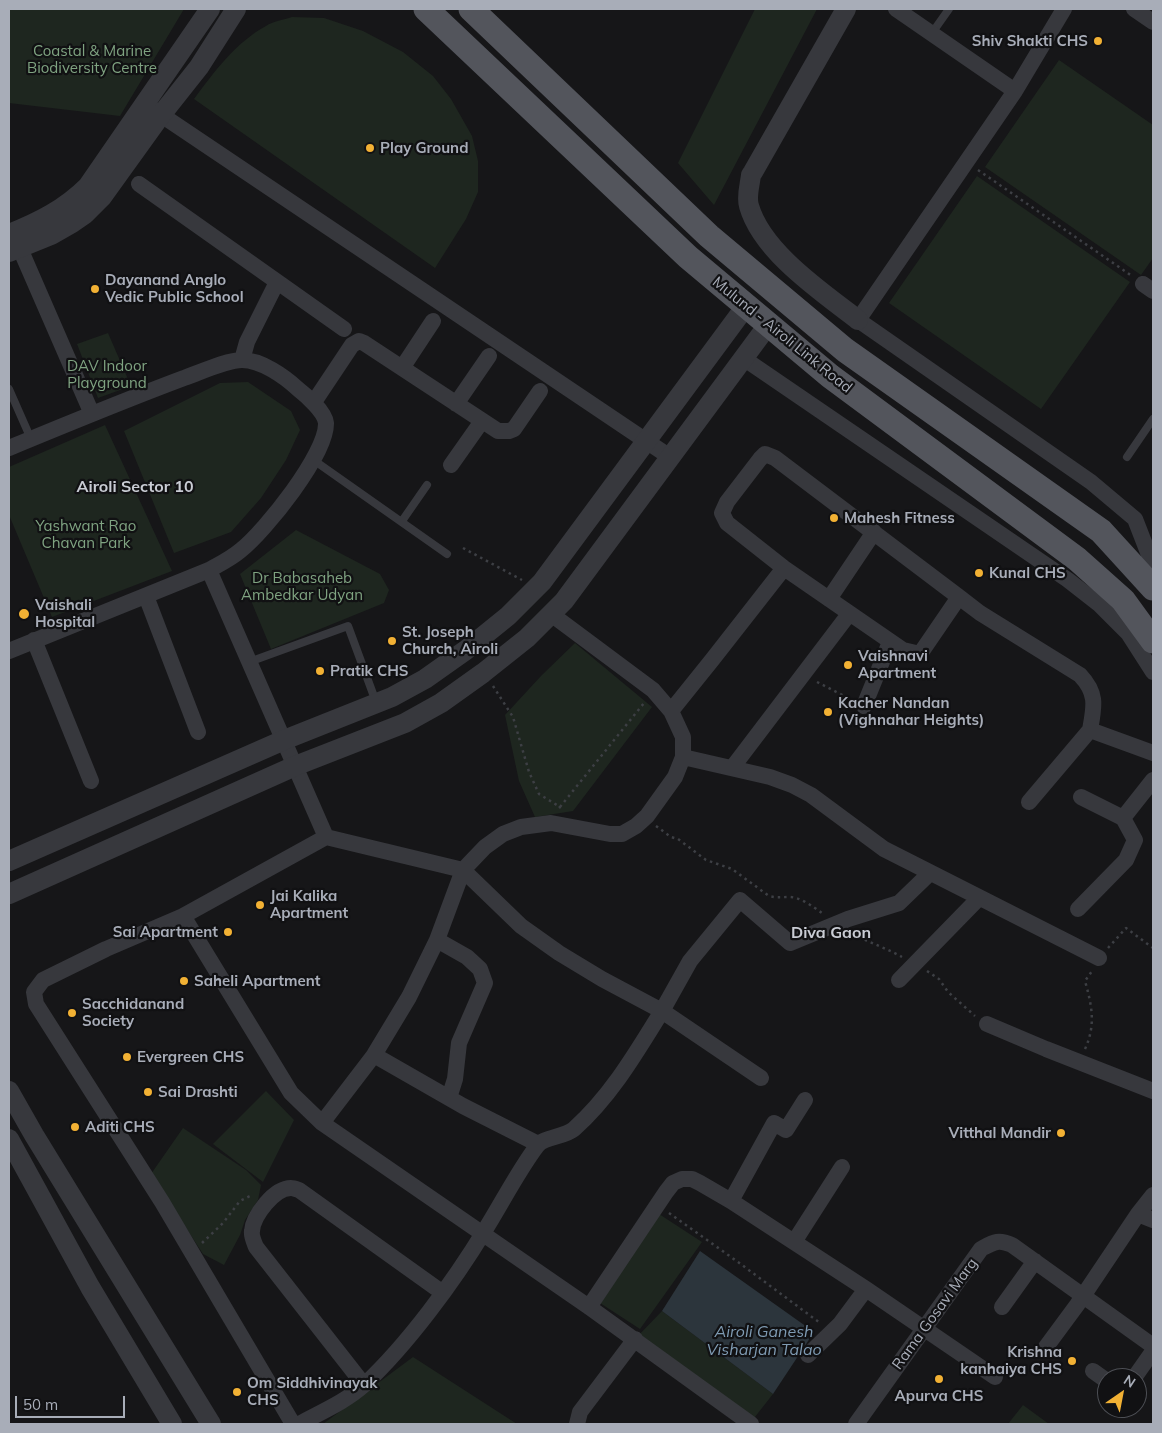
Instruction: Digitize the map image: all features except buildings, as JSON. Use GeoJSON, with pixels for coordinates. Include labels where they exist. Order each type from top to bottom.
{"type":"FeatureCollection","features":[{"type":"Feature","properties":{"kind":"main road","name":"Mulund - Airoli Link Road"},"geometry":{"type":"LineString","coordinates":[[426,9],[688,257],[830,376],[1077,560],[1123,600],[1153,641]]}},
{"type":"Feature","properties":{"kind":"main road","name":"Mulund - Airoli Link Road"},"geometry":{"type":"LineString","coordinates":[[471,9],[709,236],[845,350],[1101,531],[1150,585]]}},
{"type":"Feature","properties":{"kind":"street"},"geometry":{"type":"LineString","coordinates":[[12,242],[73,200],[88,186],[210,9]]}},
{"type":"Feature","properties":{"kind":"street"},"geometry":{"type":"LineString","coordinates":[[12,242],[51,235],[85,214],[102,197],[199,67],[236,9]]}},
{"type":"Feature","properties":{"kind":"street"},"geometry":{"type":"LineString","coordinates":[[846,9],[751,176],[748,204],[758,227],[781,256],[804,278],[858,320],[1091,482],[1135,518],[1149,555],[1150,585]]}},
{"type":"Feature","properties":{"kind":"street"},"geometry":{"type":"LineString","coordinates":[[896,9],[1015,91]]}},
{"type":"Feature","properties":{"kind":"street"},"geometry":{"type":"LineString","coordinates":[[858,320],[1015,91],[1064,9]]}},
{"type":"Feature","properties":{"kind":"street"},"geometry":{"type":"LineString","coordinates":[[1134,9],[1153,22]]}},
{"type":"Feature","properties":{"kind":"street"},"geometry":{"type":"LineString","coordinates":[[145,103],[161,116],[670,457]]}},
{"type":"Feature","properties":{"kind":"street"},"geometry":{"type":"LineString","coordinates":[[139,184],[344,330]]}},
{"type":"Feature","properties":{"kind":"street"},"geometry":{"type":"LineString","coordinates":[[12,242],[92,414]]}},
{"type":"Feature","properties":{"kind":"street"},"geometry":{"type":"LineString","coordinates":[[242,360],[247,342],[277,282]]}},
{"type":"Feature","properties":{"kind":"street"},"geometry":{"type":"LineString","coordinates":[[9,861],[284,740],[392,697],[425,679],[466,650],[508,616],[542,582],[746,306]]}},
{"type":"Feature","properties":{"kind":"street"},"geometry":{"type":"LineString","coordinates":[[402,368],[433,322]]}},
{"type":"Feature","properties":{"kind":"street"},"geometry":{"type":"LineString","coordinates":[[9,894],[295,766],[404,723],[441,703],[484,673],[528,638],[564,601],[768,325]]}},
{"type":"Feature","properties":{"kind":"street"},"geometry":{"type":"LineString","coordinates":[[314,402],[352,345],[358,341],[498,431],[514,429],[540,392]]}},
{"type":"Feature","properties":{"kind":"street"},"geometry":{"type":"LineString","coordinates":[[456,404],[488,356]]}},
{"type":"Feature","properties":{"kind":"street"},"geometry":{"type":"LineString","coordinates":[[743,358],[1068,580],[1100,604],[1128,633],[1153,672]]}},
{"type":"Feature","properties":{"kind":"street"},"geometry":{"type":"LineString","coordinates":[[9,448],[211,369],[242,360],[267,366],[292,384],[314,402],[326,421],[324,436],[295,489],[256,537],[240,552],[209,570],[9,651]]}},
{"type":"Feature","properties":{"kind":"street"},"geometry":{"type":"LineString","coordinates":[[451,465],[482,420]]}},
{"type":"Feature","properties":{"kind":"street"},"geometry":{"type":"LineString","coordinates":[[959,597],[920,654],[903,650],[784,568],[727,523],[722,514],[726,502],[765,454],[775,458],[874,532],[980,613],[1080,675],[1090,685],[1095,704],[1090,730],[1029,802]]}},
{"type":"Feature","properties":{"kind":"street"},"geometry":{"type":"LineString","coordinates":[[829,599],[874,532]]}},
{"type":"Feature","properties":{"kind":"street"},"geometry":{"type":"LineString","coordinates":[[671,711],[784,568]]}},
{"type":"Feature","properties":{"kind":"street"},"geometry":{"type":"LineString","coordinates":[[209,570],[326,836]]}},
{"type":"Feature","properties":{"kind":"street"},"geometry":{"type":"LineString","coordinates":[[146,596],[198,732]]}},
{"type":"Feature","properties":{"kind":"street"},"geometry":{"type":"LineString","coordinates":[[322,1123],[374,1055],[409,997],[437,940],[463,870],[485,848],[503,834],[520,826],[551,823],[610,834],[622,834],[636,826],[647,816],[675,777],[683,757],[683,737],[671,711],[654,690],[551,614]]}},
{"type":"Feature","properties":{"kind":"street"},"geometry":{"type":"LineString","coordinates":[[732,768],[849,614]]}},
{"type":"Feature","properties":{"kind":"street"},"geometry":{"type":"LineString","coordinates":[[34,640],[91,781]]}},
{"type":"Feature","properties":{"kind":"street"},"geometry":{"type":"LineString","coordinates":[[864,706],[890,642]]}},
{"type":"Feature","properties":{"kind":"street"},"geometry":{"type":"LineString","coordinates":[[1090,730],[1153,753]]}},
{"type":"Feature","properties":{"kind":"street"},"geometry":{"type":"LineString","coordinates":[[683,757],[770,777],[792,785],[811,795],[884,850],[1099,958]]}},
{"type":"Feature","properties":{"kind":"street"},"geometry":{"type":"LineString","coordinates":[[1123,818],[1153,780]]}},
{"type":"Feature","properties":{"kind":"street"},"geometry":{"type":"LineString","coordinates":[[1078,909],[1126,860],[1135,840],[1123,818],[1081,797]]}},
{"type":"Feature","properties":{"kind":"street"},"geometry":{"type":"LineString","coordinates":[[293,1424],[162,1202],[36,1004],[35,990],[43,980],[106,949],[184,916],[326,836],[463,870],[521,926],[559,953],[602,979],[662,1011],[761,1078]]}},
{"type":"Feature","properties":{"kind":"street"},"geometry":{"type":"LineString","coordinates":[[299,1424],[344,1400],[364,1385],[400,1346],[443,1293],[484,1233],[538,1144],[572,1131],[599,1104],[631,1061],[690,961],[740,900],[790,943],[848,919],[899,903],[930,873]]}},
{"type":"Feature","properties":{"kind":"street"},"geometry":{"type":"LineString","coordinates":[[899,980],[979,898]]}},
{"type":"Feature","properties":{"kind":"street"},"geometry":{"type":"LineString","coordinates":[[184,916],[291,1093],[322,1123],[589,1306],[751,1424]]}},
{"type":"Feature","properties":{"kind":"street"},"geometry":{"type":"LineString","coordinates":[[437,940],[467,957],[480,969],[485,984],[459,1043],[455,1080],[449,1098]]}},
{"type":"Feature","properties":{"kind":"street"},"geometry":{"type":"LineString","coordinates":[[987,1024],[1153,1091]]}},
{"type":"Feature","properties":{"kind":"street"},"geometry":{"type":"LineString","coordinates":[[374,1055],[449,1098],[538,1144]]}},
{"type":"Feature","properties":{"kind":"street"},"geometry":{"type":"LineString","coordinates":[[9,1091],[211,1424]]}},
{"type":"Feature","properties":{"kind":"street"},"geometry":{"type":"LineString","coordinates":[[731,1201],[774,1123],[786,1130],[805,1100]]}},
{"type":"Feature","properties":{"kind":"street"},"geometry":{"type":"LineString","coordinates":[[9,1139],[165,1421]]}},
{"type":"Feature","properties":{"kind":"street"},"geometry":{"type":"LineString","coordinates":[[794,1242],[842,1167]]}},
{"type":"Feature","properties":{"kind":"street"},"geometry":{"type":"LineString","coordinates":[[589,1306],[673,1183],[682,1179],[692,1179],[731,1201],[866,1289],[995,1377]]}},
{"type":"Feature","properties":{"kind":"street"},"geometry":{"type":"LineString","coordinates":[[364,1385],[256,1247],[252,1233],[254,1221],[268,1201],[277,1193],[290,1188],[299,1190],[443,1293]]}},
{"type":"Feature","properties":{"kind":"street"},"geometry":{"type":"LineString","coordinates":[[1046,1347],[1153,1195]]}},
{"type":"Feature","properties":{"kind":"street"},"geometry":{"type":"LineString","coordinates":[[1138,1214],[1153,1220]]}},
{"type":"Feature","properties":{"kind":"street","name":"Rama Gosavi Marg"},"geometry":{"type":"LineString","coordinates":[[856,1424],[981,1250],[994,1242],[1002,1241],[1012,1245],[1153,1346]]}},
{"type":"Feature","properties":{"kind":"street"},"geometry":{"type":"LineString","coordinates":[[1002,1307],[1035,1261]]}},
{"type":"Feature","properties":{"kind":"street"},"geometry":{"type":"LineString","coordinates":[[808,1355],[840,1324],[866,1289]]}},
{"type":"Feature","properties":{"kind":"street"},"geometry":{"type":"LineString","coordinates":[[577,1424],[580,1412],[635,1339]]}},
{"type":"Feature","properties":{"kind":"street"},"geometry":{"type":"LineString","coordinates":[[1141,1368],[1153,1351]]}},
{"type":"Feature","properties":{"kind":"street"},"geometry":{"type":"LineString","coordinates":[[1093,1371],[1097,1374]]}},
{"type":"Feature","properties":{"kind":"lane"},"geometry":{"type":"LineString","coordinates":[[932,33],[949,9]]}},
{"type":"Feature","properties":{"kind":"lane"},"geometry":{"type":"LineString","coordinates":[[9,389],[31,439]]}},
{"type":"Feature","properties":{"kind":"lane"},"geometry":{"type":"LineString","coordinates":[[1127,456],[1153,419]]}},
{"type":"Feature","properties":{"kind":"lane"},"geometry":{"type":"LineString","coordinates":[[312,459],[447,554]]}},
{"type":"Feature","properties":{"kind":"lane"},"geometry":{"type":"LineString","coordinates":[[402,521],[427,485]]}},
{"type":"Feature","properties":{"kind":"lane"},"geometry":{"type":"LineString","coordinates":[[249,662],[348,626],[377,703]]}},
{"type":"Feature","properties":{"kind":"path"},"geometry":{"type":"LineString","coordinates":[[967,163],[1148,288]]}},
{"type":"Feature","properties":{"kind":"path"},"geometry":{"type":"LineString","coordinates":[[463,548],[536,588]]}},
{"type":"Feature","properties":{"kind":"path"},"geometry":{"type":"LineString","coordinates":[[484,673],[513,717],[529,772],[538,794],[560,807]]}},
{"type":"Feature","properties":{"kind":"path"},"geometry":{"type":"LineString","coordinates":[[802,675],[864,706]]}},
{"type":"Feature","properties":{"kind":"path"},"geometry":{"type":"LineString","coordinates":[[551,823],[560,807],[654,690]]}},
{"type":"Feature","properties":{"kind":"path"},"geometry":{"type":"LineString","coordinates":[[1079,1062],[1091,1036],[1092,1024],[1090,1000],[1085,981],[1099,958],[1126,928],[1153,948]]}},
{"type":"Feature","properties":{"kind":"path"},"geometry":{"type":"LineString","coordinates":[[192,1252],[223,1223],[240,1201],[253,1194],[268,1201]]}},
{"type":"Feature","properties":{"kind":"path"},"geometry":{"type":"LineString","coordinates":[[657,1206],[738,1262],[831,1332]]}},
{"type":"Feature","properties":{"kind":"green space","name":"Coastal & Marine Biodiversity Centre"},"geometry":{"type":"Polygon","coordinates":[[[9,9],[184,9],[120,116],[9,103],[9,9]]]}},
{"type":"Feature","properties":{"kind":"green space"},"geometry":{"type":"Polygon","coordinates":[[[755,9],[817,9],[714,205],[678,163],[755,9]]]}},
{"type":"Feature","properties":{"kind":"green space","name":"Play Ground"},"geometry":{"type":"Polygon","coordinates":[[[292,17],[324,18],[363,31],[403,52],[433,76],[451,99],[472,136],[478,161],[478,192],[466,219],[435,268],[194,99],[235,49],[269,24],[292,17]]]}},
{"type":"Feature","properties":{"kind":"green space"},"geometry":{"type":"Polygon","coordinates":[[[1059,60],[1153,125],[1153,258],[1141,275],[985,167],[1059,60]]]}},
{"type":"Feature","properties":{"kind":"green space"},"geometry":{"type":"Polygon","coordinates":[[[977,176],[1130,282],[1041,409],[889,303],[977,176]]]}},
{"type":"Feature","properties":{"kind":"green space","name":"DAV Indoor Playground"},"geometry":{"type":"Polygon","coordinates":[[[108,333],[131,386],[98,398],[77,344],[108,333]]]}},
{"type":"Feature","properties":{"kind":"green space"},"geometry":{"type":"Polygon","coordinates":[[[248,382],[291,411],[300,430],[286,460],[261,498],[231,532],[174,553],[124,431],[220,383],[248,382]]]}},
{"type":"Feature","properties":{"kind":"green space","name":"Yashwant Rao Chavan Park"},"geometry":{"type":"Polygon","coordinates":[[[105,425],[172,571],[52,617],[9,515],[9,467],[105,425]]]}},
{"type":"Feature","properties":{"kind":"green space","name":"Dr Babasaheb Ambedkar Udyan"},"geometry":{"type":"Polygon","coordinates":[[[296,530],[380,574],[389,590],[384,603],[271,649],[240,574],[296,530]]]}},
{"type":"Feature","properties":{"kind":"green space"},"geometry":{"type":"Polygon","coordinates":[[[575,643],[652,707],[573,811],[535,817],[519,781],[505,715],[575,643]]]}},
{"type":"Feature","properties":{"kind":"green space"},"geometry":{"type":"Polygon","coordinates":[[[266,1091],[294,1120],[263,1182],[213,1144],[266,1091]]]}},
{"type":"Feature","properties":{"kind":"green space"},"geometry":{"type":"Polygon","coordinates":[[[183,1128],[246,1170],[261,1185],[258,1200],[245,1220],[240,1235],[224,1265],[203,1254],[151,1174],[183,1128]]]}},
{"type":"Feature","properties":{"kind":"green space"},"geometry":{"type":"Polygon","coordinates":[[[659,1214],[702,1242],[640,1329],[600,1303],[659,1214]]]}},
{"type":"Feature","properties":{"kind":"green space"},"geometry":{"type":"Polygon","coordinates":[[[662,1311],[773,1394],[751,1422],[636,1338],[662,1311]]]}},
{"type":"Feature","properties":{"kind":"green space"},"geometry":{"type":"Polygon","coordinates":[[[413,1357],[517,1424],[323,1424],[413,1357]]]}},
{"type":"Feature","properties":{"kind":"green space"},"geometry":{"type":"Polygon","coordinates":[[[1023,1405],[1049,1424],[1008,1424],[1023,1405]]]}},
{"type":"Feature","properties":{"kind":"water","name":"Airoli Ganesh Visharjan Talao"},"geometry":{"type":"Polygon","coordinates":[[[700,1251],[814,1332],[773,1394],[662,1311],[700,1251]]]}},
{"type":"Feature","properties":{"kind":"place","name":"Shiv Shakti CHS"},"geometry":{"type":"Point","coordinates":[1098,41]}},
{"type":"Feature","properties":{"kind":"place","name":"Play Ground"},"geometry":{"type":"Point","coordinates":[370,148]}},
{"type":"Feature","properties":{"kind":"place","name":"Dayanand Anglo Vedic Public School"},"geometry":{"type":"Point","coordinates":[95,289]}},
{"type":"Feature","properties":{"kind":"place","name":"Mahesh Fitness"},"geometry":{"type":"Point","coordinates":[834,518]}},
{"type":"Feature","properties":{"kind":"place","name":"Kunal CHS"},"geometry":{"type":"Point","coordinates":[979,573]}},
{"type":"Feature","properties":{"kind":"place","name":"Vaishali Hospital"},"geometry":{"type":"Point","coordinates":[24,614]}},
{"type":"Feature","properties":{"kind":"place","name":"St. Joseph Church, Airoli"},"geometry":{"type":"Point","coordinates":[392,641]}},
{"type":"Feature","properties":{"kind":"place","name":"Vaishnavi Apartment"},"geometry":{"type":"Point","coordinates":[848,665]}},
{"type":"Feature","properties":{"kind":"place","name":"Pratik CHS"},"geometry":{"type":"Point","coordinates":[320,671]}},
{"type":"Feature","properties":{"kind":"place","name":"Kacher Nandan (Vighnahar Heights)"},"geometry":{"type":"Point","coordinates":[828,712]}},
{"type":"Feature","properties":{"kind":"place","name":"Jai Kalika Apartment"},"geometry":{"type":"Point","coordinates":[260,905]}},
{"type":"Feature","properties":{"kind":"place","name":"Sai Apartment"},"geometry":{"type":"Point","coordinates":[228,932]}},
{"type":"Feature","properties":{"kind":"place","name":"Saheli Apartment"},"geometry":{"type":"Point","coordinates":[184,981]}},
{"type":"Feature","properties":{"kind":"place","name":"Sacchidanand Society"},"geometry":{"type":"Point","coordinates":[72,1013]}},
{"type":"Feature","properties":{"kind":"place","name":"Evergreen CHS"},"geometry":{"type":"Point","coordinates":[127,1057]}},
{"type":"Feature","properties":{"kind":"place","name":"Sai Drashti"},"geometry":{"type":"Point","coordinates":[148,1092]}},
{"type":"Feature","properties":{"kind":"place","name":"Aditi CHS"},"geometry":{"type":"Point","coordinates":[75,1127]}},
{"type":"Feature","properties":{"kind":"place","name":"Vitthal Mandir"},"geometry":{"type":"Point","coordinates":[1061,1133]}},
{"type":"Feature","properties":{"kind":"place","name":"Krishna kanhaiya CHS"},"geometry":{"type":"Point","coordinates":[1072,1361]}},
{"type":"Feature","properties":{"kind":"place","name":"Apurva CHS"},"geometry":{"type":"Point","coordinates":[939,1379]}},
{"type":"Feature","properties":{"kind":"place","name":"Om Siddhivinayak CHS"},"geometry":{"type":"Point","coordinates":[237,1392]}},
{"type":"Feature","properties":{"kind":"district","name":"Airoli Sector 10"},"geometry":{"type":"Point","coordinates":[135,487]}},
{"type":"Feature","properties":{"kind":"district","name":"Diva Gaon"},"geometry":{"type":"Point","coordinates":[831,933]}}]}
